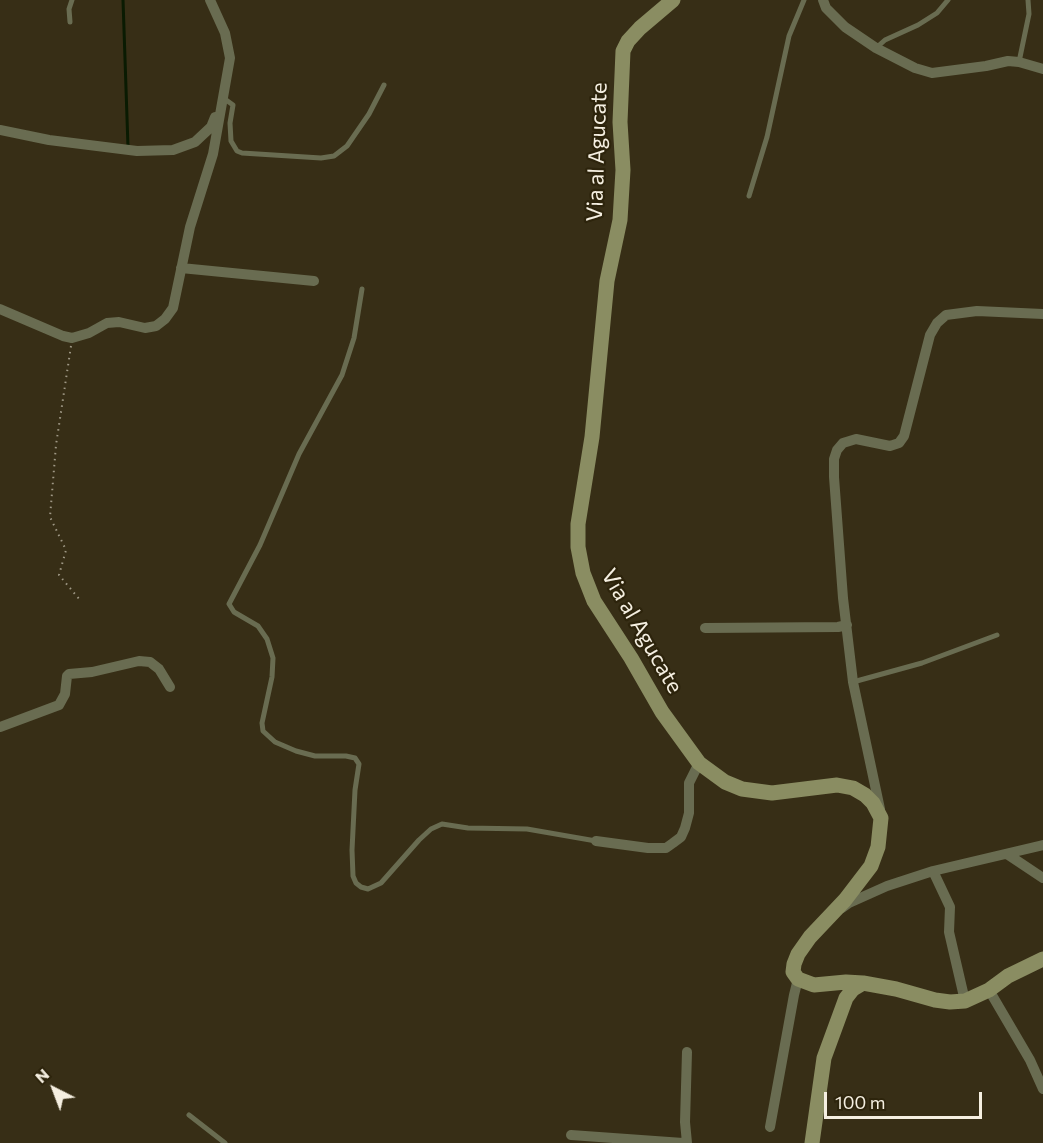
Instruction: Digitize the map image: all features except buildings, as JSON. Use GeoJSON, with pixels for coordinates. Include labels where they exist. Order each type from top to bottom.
{"type":"FeatureCollection","features":[{"type":"Feature","properties":{"kind":"street"},"geometry":{"type":"LineString","coordinates":[[0,309],[72,338],[89,333],[107,323],[119,322],[145,328],[156,326],[173,308],[190,227],[213,154],[231,58],[225,33],[210,0]]}},
{"type":"Feature","properties":{"kind":"street","name":"Via al Agucate"},"geometry":{"type":"LineString","coordinates":[[673,0],[640,28],[628,41],[624,51],[620,122],[622,170],[620,220],[607,281],[592,437],[578,524],[578,547],[583,573],[594,601],[662,712],[699,763],[725,782],[742,789],[772,793],[837,785],[853,788],[873,803],[881,818]]}},
{"type":"Feature","properties":{"kind":"street"},"geometry":{"type":"LineString","coordinates":[[823,0],[826,8],[845,27],[876,48],[932,74],[1008,61],[1043,69]]}},
{"type":"Feature","properties":{"kind":"street"},"geometry":{"type":"LineString","coordinates":[[0,130],[49,140],[137,152],[173,150],[195,142],[211,127],[222,97]]}},
{"type":"Feature","properties":{"kind":"street"},"geometry":{"type":"LineString","coordinates":[[181,268],[314,281]]}},
{"type":"Feature","properties":{"kind":"street"},"geometry":{"type":"LineString","coordinates":[[1043,314],[976,311],[946,315],[937,323],[930,335],[904,436],[899,443],[890,446],[856,439],[843,443],[837,450],[834,459],[834,477],[853,682],[872,763],[881,818],[878,847],[871,866],[845,900],[810,937],[798,954],[793,972],[798,979],[814,985],[863,983],[950,1002],[965,1001],[989,990],[1008,976],[1043,959]]}},
{"type":"Feature","properties":{"kind":"street"},"geometry":{"type":"LineString","coordinates":[[705,628],[838,627],[847,625]]}},
{"type":"Feature","properties":{"kind":"street"},"geometry":{"type":"LineString","coordinates":[[0,727],[58,705],[64,694],[69,674],[150,662],[159,669],[170,687]]}},
{"type":"Feature","properties":{"kind":"street"},"geometry":{"type":"LineString","coordinates":[[596,841],[666,848],[681,837],[689,813],[689,783],[699,763]]}},
{"type":"Feature","properties":{"kind":"street"},"geometry":{"type":"LineString","coordinates":[[825,921],[849,903],[887,886],[933,871],[1043,845]]}},
{"type":"Feature","properties":{"kind":"street"},"geometry":{"type":"LineString","coordinates":[[1007,854],[1043,878]]}},
{"type":"Feature","properties":{"kind":"street"},"geometry":{"type":"LineString","coordinates":[[933,871],[950,907],[949,932],[965,1001]]}},
{"type":"Feature","properties":{"kind":"street"},"geometry":{"type":"LineString","coordinates":[[770,1127],[798,979]]}},
{"type":"Feature","properties":{"kind":"street"},"geometry":{"type":"LineString","coordinates":[[812,1143],[824,1058],[846,998],[853,989],[863,983]]}},
{"type":"Feature","properties":{"kind":"street"},"geometry":{"type":"LineString","coordinates":[[989,990],[1030,1060],[1043,1089]]}},
{"type":"Feature","properties":{"kind":"street"},"geometry":{"type":"LineString","coordinates":[[571,1135],[685,1143],[687,1052]]}},
{"type":"Feature","properties":{"kind":"lane"},"geometry":{"type":"LineString","coordinates":[[70,22],[69,9],[72,0]]}},
{"type":"Feature","properties":{"kind":"lane"},"geometry":{"type":"LineString","coordinates":[[749,196],[767,137],[789,36],[804,0]]}},
{"type":"Feature","properties":{"kind":"lane"},"geometry":{"type":"LineString","coordinates":[[876,48],[885,40],[918,26],[937,13],[948,0]]}},
{"type":"Feature","properties":{"kind":"lane"},"geometry":{"type":"LineString","coordinates":[[1020,62],[1029,14],[1028,0]]}},
{"type":"Feature","properties":{"kind":"lane"},"geometry":{"type":"LineString","coordinates":[[222,97],[233,105],[230,123],[231,141],[237,151],[321,158],[334,156],[347,146],[369,114],[384,85]]}},
{"type":"Feature","properties":{"kind":"lane"},"geometry":{"type":"LineString","coordinates":[[362,289],[354,338],[342,375],[299,454],[260,545],[229,604],[234,612],[258,626],[267,639],[273,658],[273,677],[263,731],[275,742],[296,751],[315,756],[346,756],[355,758],[359,764],[355,790],[352,850],[353,876],[361,887],[368,889],[381,883],[419,840],[431,829],[442,824],[468,828],[527,829],[596,841]]}},
{"type":"Feature","properties":{"kind":"lane"},"geometry":{"type":"LineString","coordinates":[[853,682],[922,663],[997,635]]}},
{"type":"Feature","properties":{"kind":"lane"},"geometry":{"type":"LineString","coordinates":[[189,1116],[225,1143]]}},
{"type":"Feature","properties":{"kind":"path"},"geometry":{"type":"LineString","coordinates":[[72,338],[56,445],[50,518],[66,550],[59,575],[80,600]]}},
{"type":"Feature","properties":{"kind":"waterway"},"geometry":{"type":"LineString","coordinates":[[123,0],[128,147]]}}]}
